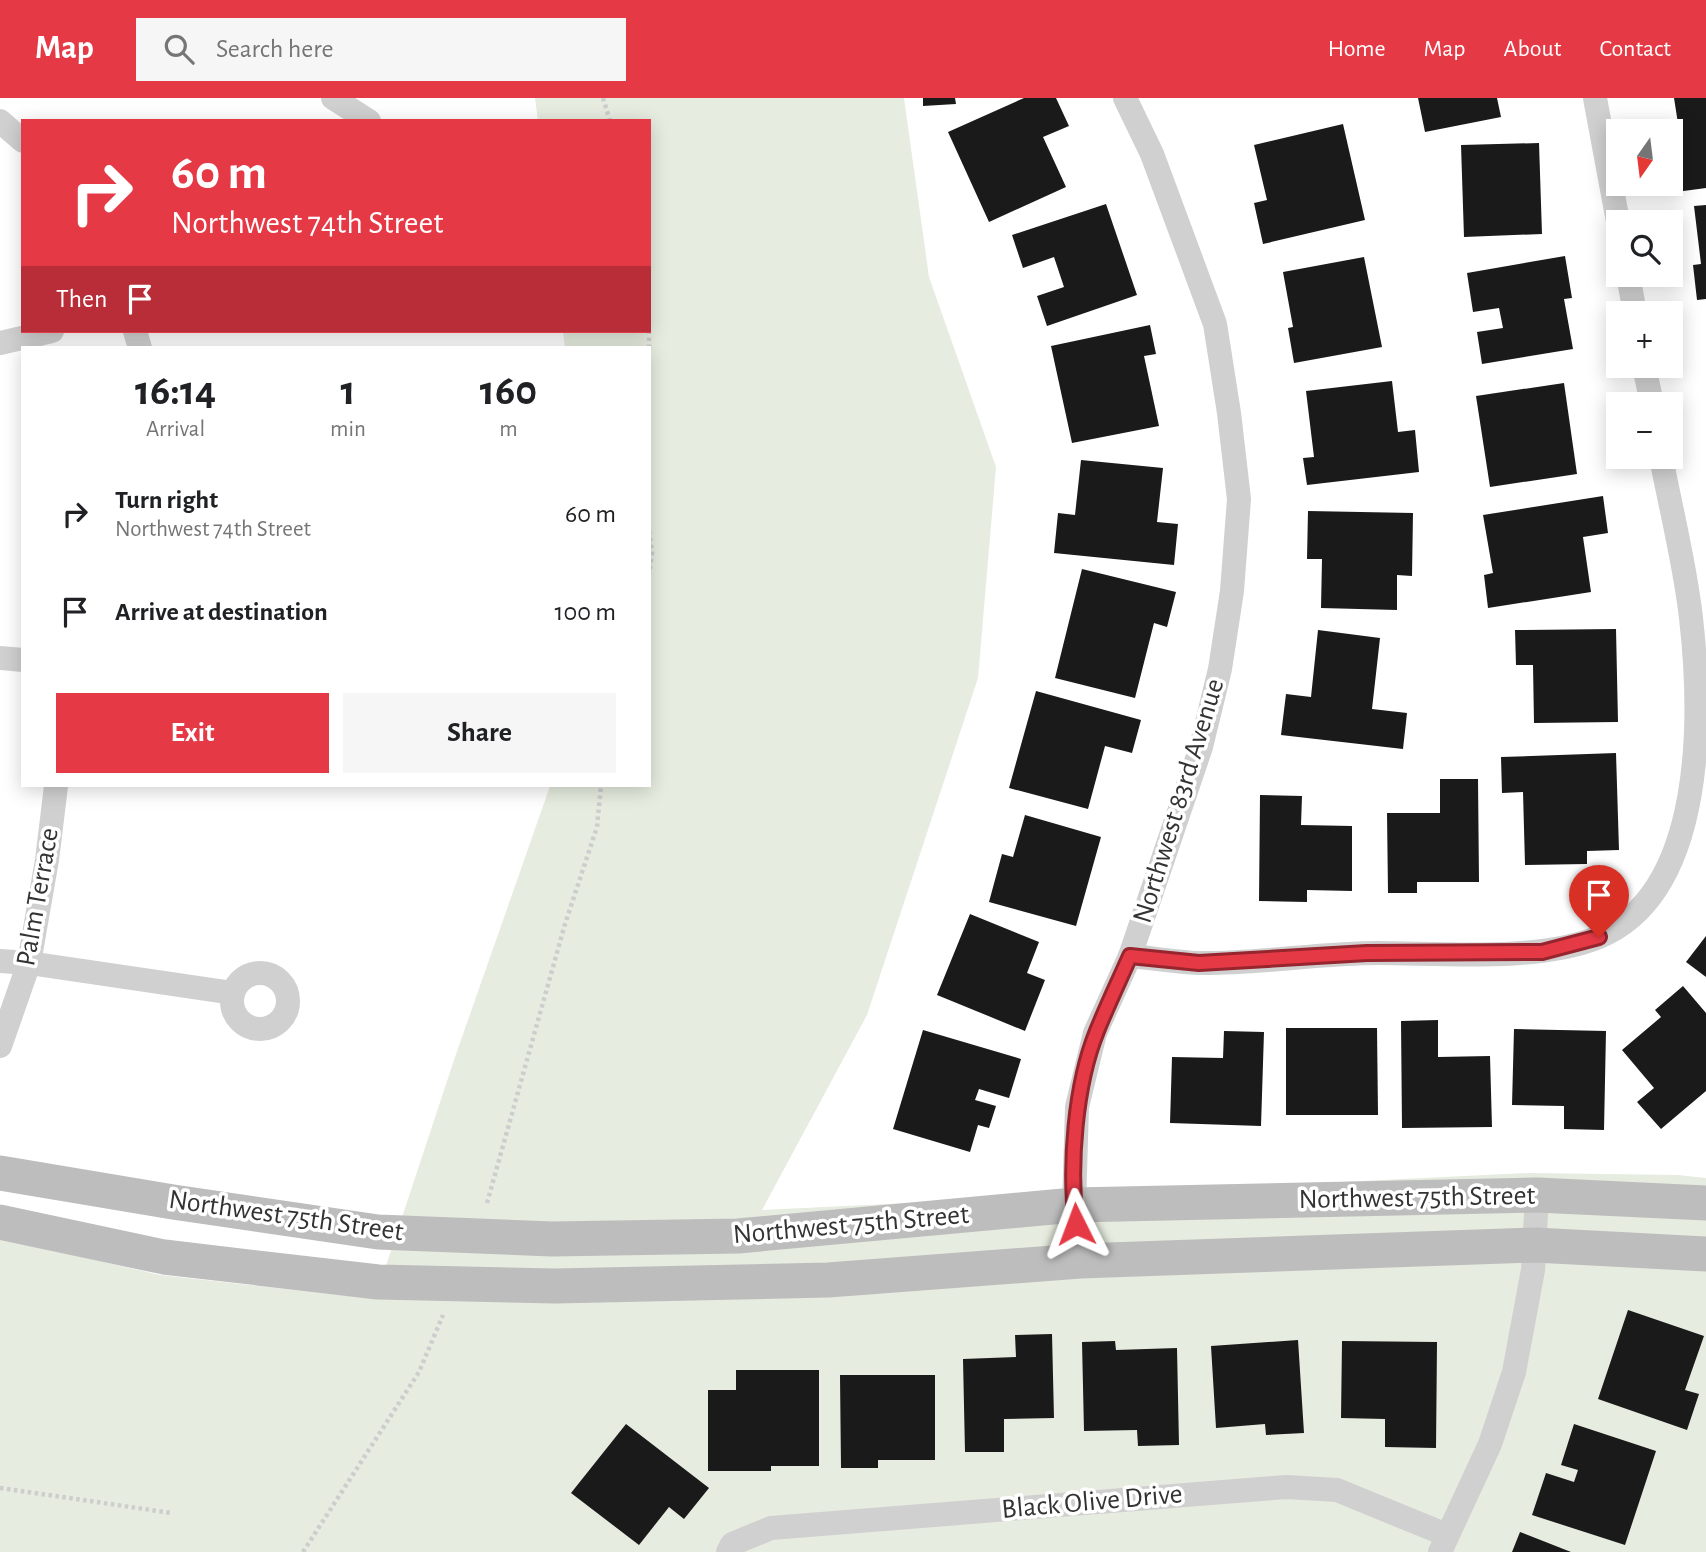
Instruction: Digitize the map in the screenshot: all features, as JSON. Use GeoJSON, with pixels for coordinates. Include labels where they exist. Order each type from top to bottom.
{"type":"FeatureCollection","features":[{"type":"Feature","properties":{"kind":"street"},"geometry":{"type":"LineString","coordinates":[[333,98],[366,119]]}},
{"type":"Feature","properties":{"kind":"street","name":"Northwest 83rd Avenue"},"geometry":{"type":"LineString","coordinates":[[1080,1261],[1073,1205],[1077,1107],[1096,1033],[1130,956],[1201,747],[1220,669],[1232,591],[1239,499],[1215,324],[1152,155],[1125,98]]}},
{"type":"Feature","properties":{"kind":"street"},"geometry":{"type":"LineString","coordinates":[[1595,98],[1616,210]]}},
{"type":"Feature","properties":{"kind":"street"},"geometry":{"type":"LineString","coordinates":[[0,121],[21,139]]}},
{"type":"Feature","properties":{"kind":"street"},"geometry":{"type":"LineString","coordinates":[[0,342],[43,333]]}},
{"type":"Feature","properties":{"kind":"street"},"geometry":{"type":"LineString","coordinates":[[1130,956],[1199,963],[1367,953],[1542,952],[1599,937],[1635,916],[1662,880],[1680,841],[1690,791],[1698,707],[1691,617],[1663,469]]}},
{"type":"Feature","properties":{"kind":"street"},"geometry":{"type":"LineString","coordinates":[[0,659],[21,660]]}},
{"type":"Feature","properties":{"kind":"street","name":"Palm Terrace"},"geometry":{"type":"LineString","coordinates":[[0,1046],[29,963],[47,860],[56,787]]}},
{"type":"Feature","properties":{"kind":"street"},"geometry":{"type":"LineString","coordinates":[[0,961],[233,993]]}},
{"type":"Feature","properties":{"kind":"street","name":"Northwest 75th Street"},"geometry":{"type":"LineString","coordinates":[[0,1173],[378,1232],[552,1239],[738,1236],[1073,1205],[1537,1195],[1706,1203]]}},
{"type":"Feature","properties":{"kind":"street"},"geometry":{"type":"LineString","coordinates":[[1443,1544],[1490,1444],[1514,1372],[1533,1270],[1537,1195]]}},
{"type":"Feature","properties":{"kind":"street","name":"Northwest 75th Street"},"geometry":{"type":"LineString","coordinates":[[0,1222],[164,1256],[378,1282],[555,1286],[828,1280],[1080,1261],[1535,1245],[1706,1254]]}},
{"type":"Feature","properties":{"kind":"street","name":"Black Olive Drive"},"geometry":{"type":"LineString","coordinates":[[730,1548],[771,1528],[1286,1487],[1337,1490],[1443,1544]]}},
{"type":"Feature","properties":{"kind":"path"},"geometry":{"type":"LineString","coordinates":[[603,98],[609,119]]}},
{"type":"Feature","properties":{"kind":"path"},"geometry":{"type":"LineString","coordinates":[[474,1236],[493,1188],[565,924],[597,827],[601,787]]}},
{"type":"Feature","properties":{"kind":"path"},"geometry":{"type":"LineString","coordinates":[[303,1552],[419,1372],[456,1284]]}},
{"type":"Feature","properties":{"kind":"path"},"geometry":{"type":"LineString","coordinates":[[0,1488],[172,1513]]}},
{"type":"Feature","properties":{"kind":"shaded area"},"geometry":{"type":"Polygon","coordinates":[[[535,98],[904,98],[929,277],[996,467],[978,678],[867,1015],[762,1210],[1528,1173],[1678,1175],[1706,1178],[1706,1552],[0,1552],[0,1238],[160,1275],[375,1299],[454,1060],[550,787],[651,787],[651,346],[565,346],[563,333],[651,333],[651,119],[538,119],[535,98]]]}},
{"type":"Feature","properties":{"kind":"building"},"geometry":{"type":"Polygon","coordinates":[[[923,98],[955,98],[956,104],[923,106],[923,98]]]}},
{"type":"Feature","properties":{"kind":"building"},"geometry":{"type":"Polygon","coordinates":[[[1024,98],[1056,98],[1069,126],[1043,137],[1066,187],[989,222],[948,132],[1024,98]]]}},
{"type":"Feature","properties":{"kind":"building"},"geometry":{"type":"Polygon","coordinates":[[[1418,98],[1497,98],[1501,117],[1425,132],[1418,98]]]}},
{"type":"Feature","properties":{"kind":"building"},"geometry":{"type":"Polygon","coordinates":[[[1674,98],[1706,98],[1706,188],[1684,191],[1684,119],[1677,119],[1674,98]]]}},
{"type":"Feature","properties":{"kind":"building"},"geometry":{"type":"Polygon","coordinates":[[[1343,124],[1365,220],[1263,244],[1254,203],[1267,200],[1254,145],[1343,124]]]}},
{"type":"Feature","properties":{"kind":"building"},"geometry":{"type":"Polygon","coordinates":[[[1539,143],[1542,234],[1464,237],[1461,145],[1539,143]]]}},
{"type":"Feature","properties":{"kind":"building"},"geometry":{"type":"Polygon","coordinates":[[[1106,204],[1137,295],[1047,326],[1037,296],[1064,287],[1054,257],[1023,268],[1012,235],[1106,204]]]}},
{"type":"Feature","properties":{"kind":"building"},"geometry":{"type":"Polygon","coordinates":[[[1706,205],[1706,299],[1697,300],[1693,265],[1701,264],[1694,206],[1706,205]]]}},
{"type":"Feature","properties":{"kind":"building"},"geometry":{"type":"Polygon","coordinates":[[[1565,256],[1572,298],[1564,299],[1573,349],[1482,364],[1477,332],[1503,328],[1499,308],[1473,312],[1467,273],[1565,256]]]}},
{"type":"Feature","properties":{"kind":"building"},"geometry":{"type":"Polygon","coordinates":[[[1364,257],[1382,347],[1294,363],[1288,328],[1293,327],[1283,272],[1364,257]]]}},
{"type":"Feature","properties":{"kind":"building"},"geometry":{"type":"Polygon","coordinates":[[[1150,325],[1156,354],[1144,356],[1159,426],[1072,443],[1051,346],[1150,325]]]}},
{"type":"Feature","properties":{"kind":"building"},"geometry":{"type":"Polygon","coordinates":[[[1392,381],[1398,432],[1415,430],[1419,472],[1307,485],[1303,458],[1314,457],[1306,391],[1392,381]]]}},
{"type":"Feature","properties":{"kind":"building"},"geometry":{"type":"Polygon","coordinates":[[[1564,383],[1577,474],[1490,487],[1476,396],[1564,383]]]}},
{"type":"Feature","properties":{"kind":"building"},"geometry":{"type":"Polygon","coordinates":[[[1081,460],[1163,468],[1157,522],[1178,524],[1174,565],[1054,553],[1058,513],[1075,515],[1081,460]]]}},
{"type":"Feature","properties":{"kind":"building"},"geometry":{"type":"Polygon","coordinates":[[[1603,496],[1608,533],[1583,537],[1591,592],[1488,608],[1484,575],[1493,573],[1483,515],[1603,496]]]}},
{"type":"Feature","properties":{"kind":"building"},"geometry":{"type":"Polygon","coordinates":[[[1308,511],[1413,513],[1412,576],[1397,575],[1397,610],[1321,608],[1322,559],[1307,559],[1308,511]]]}},
{"type":"Feature","properties":{"kind":"building"},"geometry":{"type":"Polygon","coordinates":[[[1082,569],[1176,592],[1167,627],[1154,623],[1135,698],[1055,678],[1082,569]]]}},
{"type":"Feature","properties":{"kind":"building"},"geometry":{"type":"Polygon","coordinates":[[[1616,629],[1618,722],[1534,723],[1533,665],[1516,665],[1515,630],[1616,629]]]}},
{"type":"Feature","properties":{"kind":"building"},"geometry":{"type":"Polygon","coordinates":[[[1318,630],[1380,638],[1372,709],[1407,713],[1403,749],[1281,735],[1286,694],[1311,697],[1318,630]]]}},
{"type":"Feature","properties":{"kind":"building"},"geometry":{"type":"Polygon","coordinates":[[[1036,691],[1141,720],[1132,753],[1105,746],[1088,809],[1009,788],[1036,691]]]}},
{"type":"Feature","properties":{"kind":"building"},"geometry":{"type":"Polygon","coordinates":[[[1616,753],[1619,850],[1587,851],[1587,864],[1525,865],[1523,792],[1502,793],[1501,757],[1616,753]]]}},
{"type":"Feature","properties":{"kind":"building"},"geometry":{"type":"Polygon","coordinates":[[[1440,779],[1478,779],[1479,882],[1417,882],[1417,893],[1388,893],[1387,813],[1440,813],[1440,779]]]}},
{"type":"Feature","properties":{"kind":"building"},"geometry":{"type":"Polygon","coordinates":[[[1260,795],[1302,796],[1301,825],[1352,826],[1352,891],[1307,890],[1307,902],[1259,901],[1260,795]]]}},
{"type":"Feature","properties":{"kind":"building"},"geometry":{"type":"Polygon","coordinates":[[[1025,815],[1101,837],[1076,926],[989,902],[1002,854],[1013,857],[1025,815]]]}},
{"type":"Feature","properties":{"kind":"building"},"geometry":{"type":"Polygon","coordinates":[[[970,914],[1039,942],[1027,973],[1045,980],[1025,1031],[937,995],[970,914]]]}},
{"type":"Feature","properties":{"kind":"building"},"geometry":{"type":"Polygon","coordinates":[[[1706,936],[1706,977],[1686,962],[1706,936]]]}},
{"type":"Feature","properties":{"kind":"building"},"geometry":{"type":"Polygon","coordinates":[[[1683,986],[1706,1013],[1706,1091],[1661,1129],[1637,1102],[1654,1088],[1622,1050],[1661,1017],[1655,1010],[1683,986]]]}},
{"type":"Feature","properties":{"kind":"building"},"geometry":{"type":"Polygon","coordinates":[[[1438,1020],[1438,1057],[1490,1056],[1492,1127],[1402,1128],[1401,1021],[1438,1020]]]}},
{"type":"Feature","properties":{"kind":"building"},"geometry":{"type":"Polygon","coordinates":[[[1286,1028],[1377,1028],[1378,1115],[1286,1115],[1286,1028]]]}},
{"type":"Feature","properties":{"kind":"building"},"geometry":{"type":"Polygon","coordinates":[[[1514,1029],[1606,1031],[1604,1130],[1564,1129],[1564,1106],[1512,1105],[1514,1029]]]}},
{"type":"Feature","properties":{"kind":"building"},"geometry":{"type":"Polygon","coordinates":[[[923,1030],[1021,1059],[1009,1098],[979,1089],[975,1100],[996,1106],[989,1128],[978,1125],[970,1152],[893,1129],[923,1030]]]}},
{"type":"Feature","properties":{"kind":"building"},"geometry":{"type":"Polygon","coordinates":[[[1224,1031],[1264,1032],[1261,1126],[1170,1123],[1172,1057],[1223,1058],[1224,1031]]]}},
{"type":"Feature","properties":{"kind":"building"},"geometry":{"type":"Polygon","coordinates":[[[1628,1310],[1704,1336],[1685,1390],[1699,1394],[1687,1430],[1598,1399],[1628,1310]]]}},
{"type":"Feature","properties":{"kind":"building"},"geometry":{"type":"Polygon","coordinates":[[[1052,1334],[1054,1418],[1004,1419],[1004,1452],[965,1452],[963,1359],[1016,1357],[1015,1335],[1052,1334]]]}},
{"type":"Feature","properties":{"kind":"building"},"geometry":{"type":"Polygon","coordinates":[[[1298,1340],[1304,1433],[1266,1435],[1265,1424],[1216,1428],[1211,1346],[1298,1340]]]}},
{"type":"Feature","properties":{"kind":"building"},"geometry":{"type":"Polygon","coordinates":[[[1115,1341],[1116,1350],[1177,1348],[1179,1445],[1138,1446],[1137,1430],[1084,1431],[1082,1342],[1115,1341]]]}},
{"type":"Feature","properties":{"kind":"building"},"geometry":{"type":"Polygon","coordinates":[[[1342,1341],[1437,1342],[1436,1448],[1385,1447],[1385,1419],[1341,1418],[1342,1341]]]}},
{"type":"Feature","properties":{"kind":"building"},"geometry":{"type":"Polygon","coordinates":[[[736,1370],[819,1370],[819,1466],[771,1466],[771,1471],[708,1471],[708,1390],[736,1390],[736,1370]]]}},
{"type":"Feature","properties":{"kind":"building"},"geometry":{"type":"Polygon","coordinates":[[[840,1375],[935,1375],[935,1460],[878,1460],[878,1468],[841,1468],[840,1375]]]}},
{"type":"Feature","properties":{"kind":"building"},"geometry":{"type":"Polygon","coordinates":[[[626,1424],[709,1488],[684,1519],[669,1507],[639,1545],[571,1493],[626,1424]]]}},
{"type":"Feature","properties":{"kind":"building"},"geometry":{"type":"Polygon","coordinates":[[[1574,1424],[1656,1451],[1625,1545],[1532,1515],[1546,1473],[1574,1482],[1578,1470],[1561,1465],[1574,1424]]]}},
{"type":"Feature","properties":{"kind":"building"},"geometry":{"type":"Polygon","coordinates":[[[1520,1532],[1571,1552],[1512,1552],[1520,1532]]]}},
{"type":"Feature","properties":{"kind":"route"},"geometry":{"type":"LineString","coordinates":[[1076,1224],[1073,1205],[1077,1107],[1096,1033],[1130,956],[1199,963],[1367,953],[1542,952],[1599,937]]}}]}
